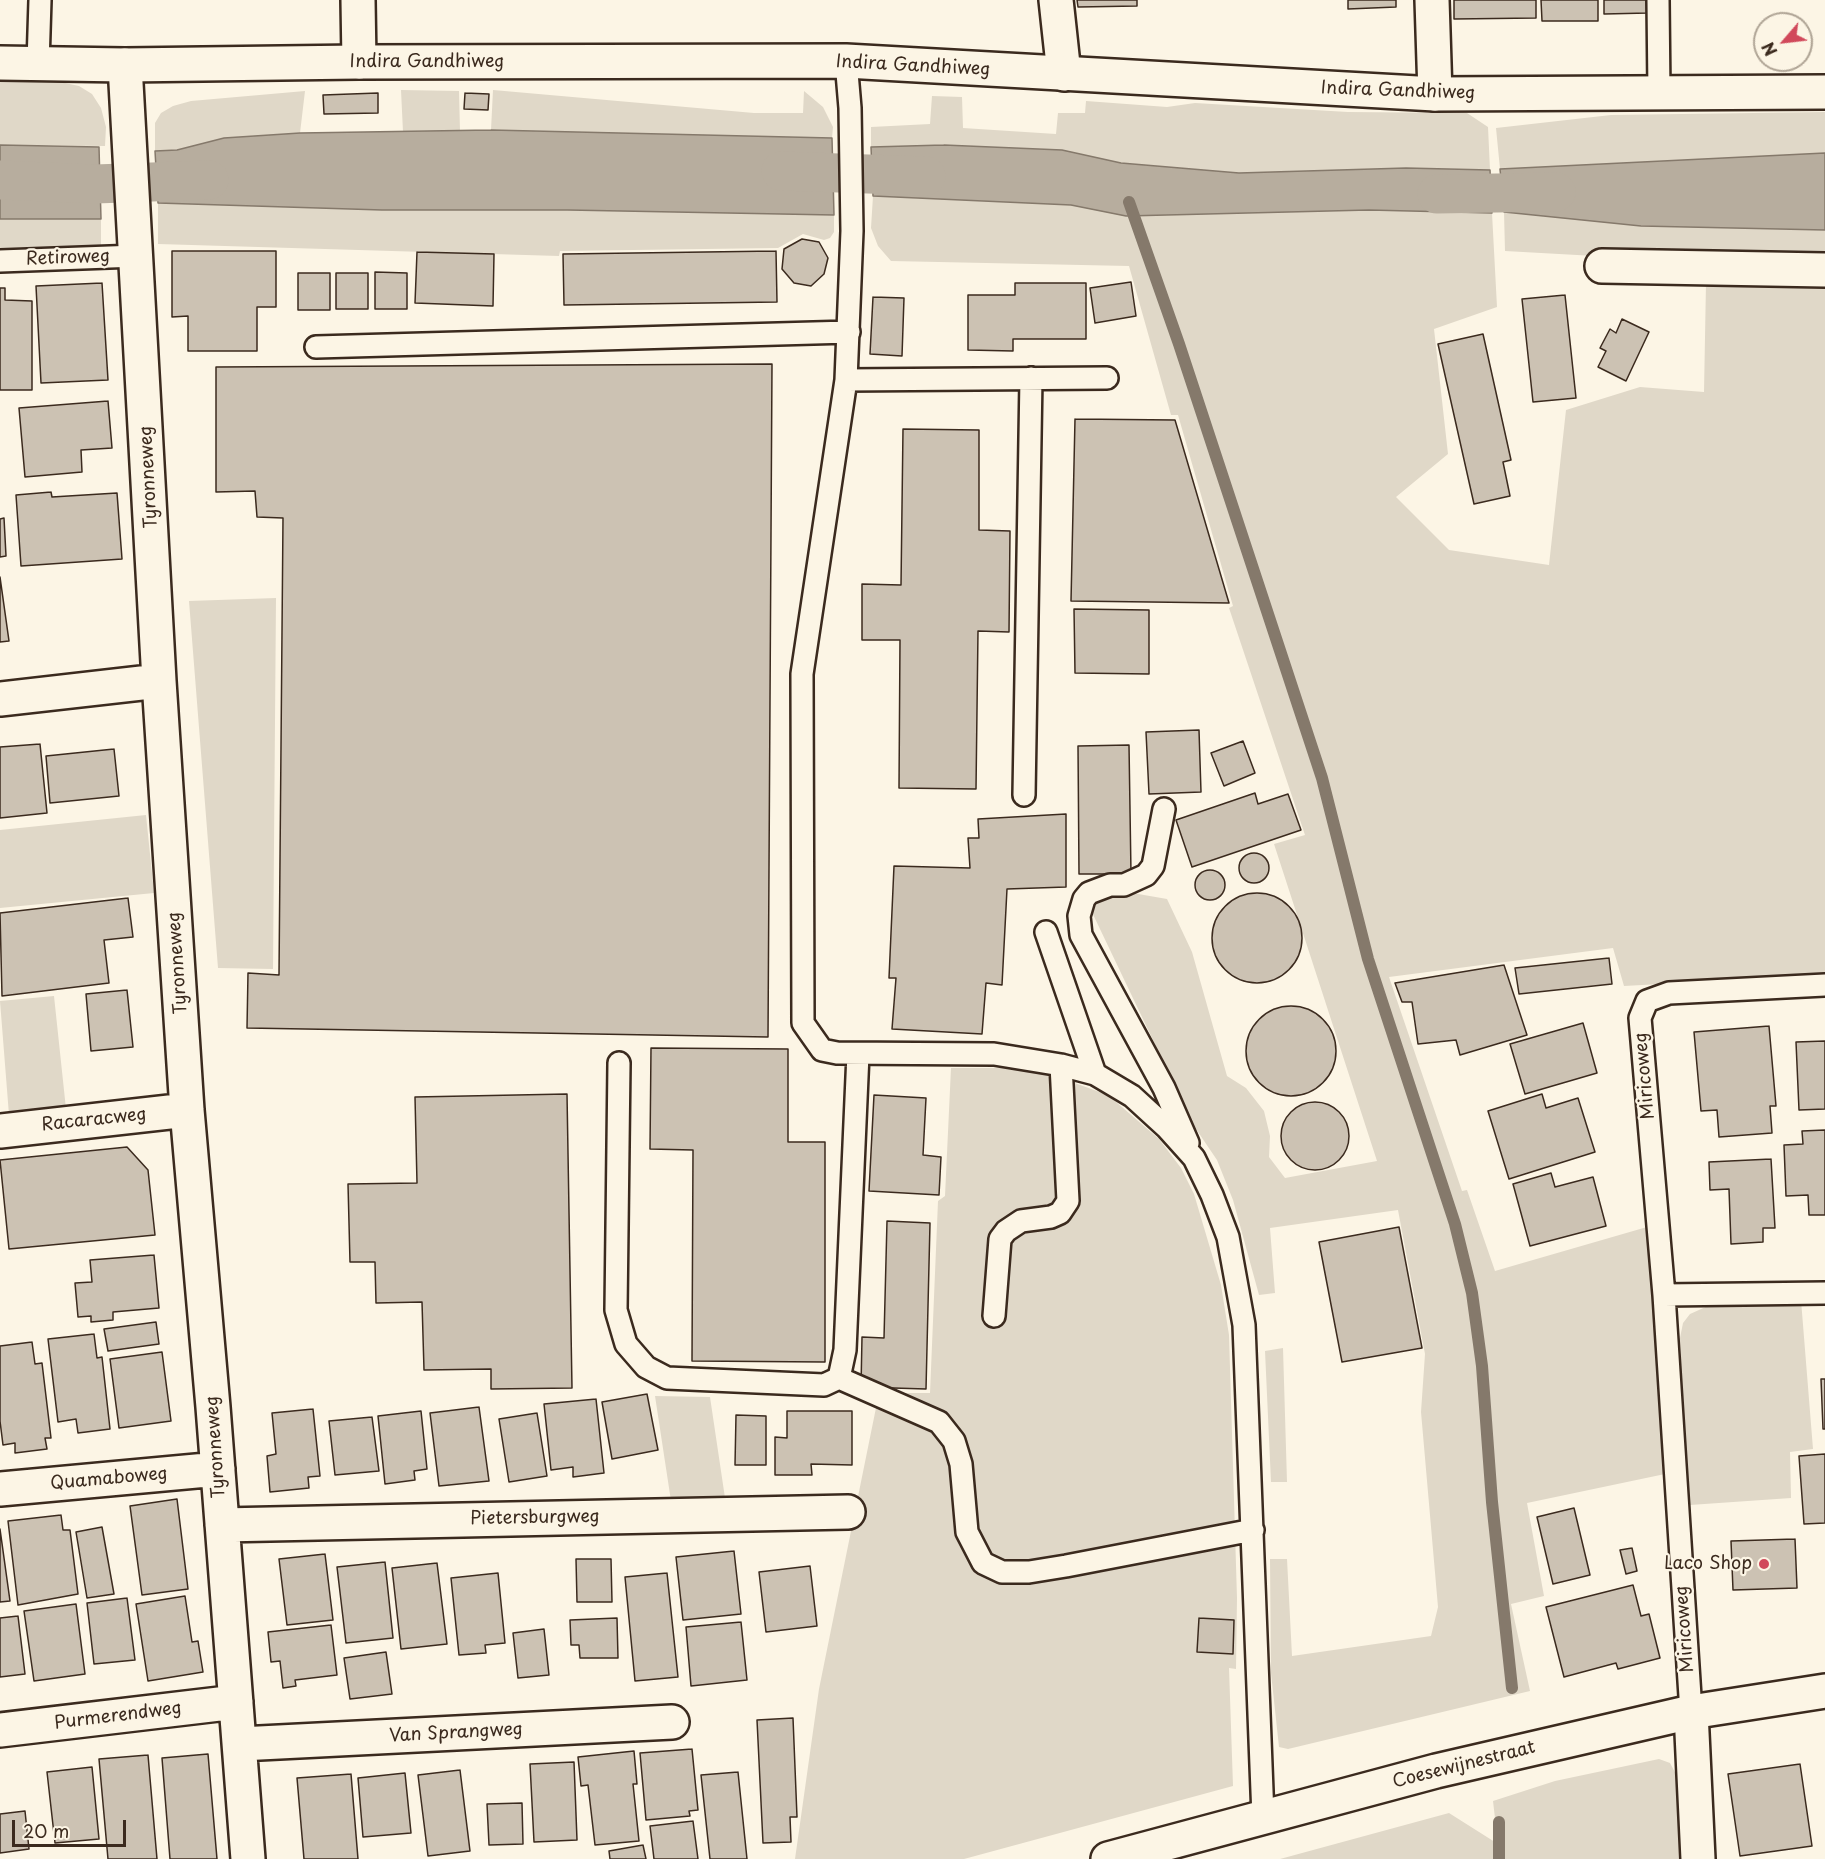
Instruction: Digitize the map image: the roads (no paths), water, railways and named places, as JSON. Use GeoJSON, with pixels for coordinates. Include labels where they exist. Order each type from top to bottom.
{"type":"FeatureCollection","features":[{"type":"Feature","properties":{"kind":"street"},"geometry":{"type":"LineString","coordinates":[[358,0],[359,62]]}},
{"type":"Feature","properties":{"kind":"street"},"geometry":{"type":"LineString","coordinates":[[1056,0],[1064,74]]}},
{"type":"Feature","properties":{"kind":"street"},"geometry":{"type":"LineString","coordinates":[[1432,0],[1436,94]]}},
{"type":"Feature","properties":{"kind":"street","name":"Indira Gandhiweg"},"geometry":{"type":"LineString","coordinates":[[0,63],[125,65],[846,61],[1436,94],[1825,92]]}},
{"type":"Feature","properties":{"kind":"street","name":"Tyronneweg"},"geometry":{"type":"LineString","coordinates":[[125,65],[137,247],[159,681],[187,1110],[248,1859]]}},
{"type":"Feature","properties":{"kind":"street"},"geometry":{"type":"LineString","coordinates":[[1602,266],[1825,270]]}},
{"type":"Feature","properties":{"kind":"street"},"geometry":{"type":"LineString","coordinates":[[0,699],[159,681]]}},
{"type":"Feature","properties":{"kind":"street","name":"Racaracweg"},"geometry":{"type":"LineString","coordinates":[[0,1131],[187,1110]]}},
{"type":"Feature","properties":{"kind":"street","name":"Quamaboweg"},"geometry":{"type":"LineString","coordinates":[[0,1489],[218,1469]]}},
{"type":"Feature","properties":{"kind":"street","name":"Pietersburgweg"},"geometry":{"type":"LineString","coordinates":[[222,1525],[848,1512]]}},
{"type":"Feature","properties":{"kind":"street","name":"Coesewijnestraat"},"geometry":{"type":"LineString","coordinates":[[1108,1859],[1436,1771],[1691,1712],[1825,1691]]}},
{"type":"Feature","properties":{"kind":"street","name":"Purmerendweg"},"geometry":{"type":"LineString","coordinates":[[0,1730],[236,1702]]}},
{"type":"Feature","properties":{"kind":"street"},"geometry":{"type":"LineString","coordinates":[[1691,1712],[1698,1859]]}},
{"type":"Feature","properties":{"kind":"street","name":"Van Sprangweg"},"geometry":{"type":"LineString","coordinates":[[240,1744],[672,1722]]}},
{"type":"Feature","properties":{"kind":"lane"},"geometry":{"type":"LineString","coordinates":[[38,64],[40,0]]}},
{"type":"Feature","properties":{"kind":"lane"},"geometry":{"type":"LineString","coordinates":[[1658,0],[1659,93]]}},
{"type":"Feature","properties":{"kind":"lane"},"geometry":{"type":"LineString","coordinates":[[846,61],[850,108],[852,231],[846,380],[802,674],[801,928],[804,1023],[822,1050],[858,1054],[994,1054],[1061,1065],[1095,1074],[1132,1096],[1167,1128],[1194,1158]]}},
{"type":"Feature","properties":{"kind":"lane","name":"Retiroweg"},"geometry":{"type":"LineString","coordinates":[[0,261],[137,247]]}},
{"type":"Feature","properties":{"kind":"lane"},"geometry":{"type":"LineString","coordinates":[[316,347],[849,332]]}},
{"type":"Feature","properties":{"kind":"lane"},"geometry":{"type":"LineString","coordinates":[[1024,795],[1031,378]]}},
{"type":"Feature","properties":{"kind":"lane"},"geometry":{"type":"LineString","coordinates":[[846,380],[1107,378]]}},
{"type":"Feature","properties":{"kind":"lane"},"geometry":{"type":"LineString","coordinates":[[1164,809],[1154,866],[1136,881],[1124,885],[1110,885],[1089,893],[1084,899],[1079,916],[1081,935],[1164,1088],[1212,1195],[1227,1237],[1238,1287],[1244,1325],[1263,1817]]}},
{"type":"Feature","properties":{"kind":"lane"},"geometry":{"type":"LineString","coordinates":[[1046,932],[1095,1074]]}},
{"type":"Feature","properties":{"kind":"lane","name":"Miricoweg"},"geometry":{"type":"LineString","coordinates":[[1691,1712],[1664,1295],[1640,1018],[1647,1001],[1669,993],[1825,985]]}},
{"type":"Feature","properties":{"kind":"lane"},"geometry":{"type":"LineString","coordinates":[[839,1378],[845,1350],[858,1054]]}},
{"type":"Feature","properties":{"kind":"lane"},"geometry":{"type":"LineString","coordinates":[[618,1063],[616,1310],[626,1344],[646,1366],[667,1378],[824,1385],[839,1378],[939,1422],[954,1441],[961,1464],[967,1532],[983,1563],[1002,1572],[1029,1572],[1066,1566],[1253,1530]]}},
{"type":"Feature","properties":{"kind":"lane"},"geometry":{"type":"LineString","coordinates":[[994,1316],[1000,1239],[1006,1231],[1022,1221],[1051,1217],[1060,1213],[1068,1201],[1061,1065]]}},
{"type":"Feature","properties":{"kind":"lane"},"geometry":{"type":"LineString","coordinates":[[1664,1295],[1825,1293]]}},
{"type":"Feature","properties":{"kind":"waterway"},"geometry":{"type":"LineString","coordinates":[[781,171],[926,176]]}},
{"type":"Feature","properties":{"kind":"waterway"},"geometry":{"type":"LineString","coordinates":[[0,180],[95,184],[209,180]]}},
{"type":"Feature","properties":{"kind":"waterway"},"geometry":{"type":"LineString","coordinates":[[1437,194],[1556,192]]}},
{"type":"Feature","properties":{"kind":"waterway"},"geometry":{"type":"LineString","coordinates":[[1129,202],[1179,344],[1322,778],[1368,959],[1455,1224],[1472,1293],[1482,1366],[1492,1502],[1512,1688]]}},
{"type":"Feature","properties":{"kind":"waterway"},"geometry":{"type":"LineString","coordinates":[[1499,1822],[1499,1859]]}},
{"type":"Feature","properties":{"kind":"place","name":"Laco Shop"},"geometry":{"type":"Point","coordinates":[1764,1564]}}]}
